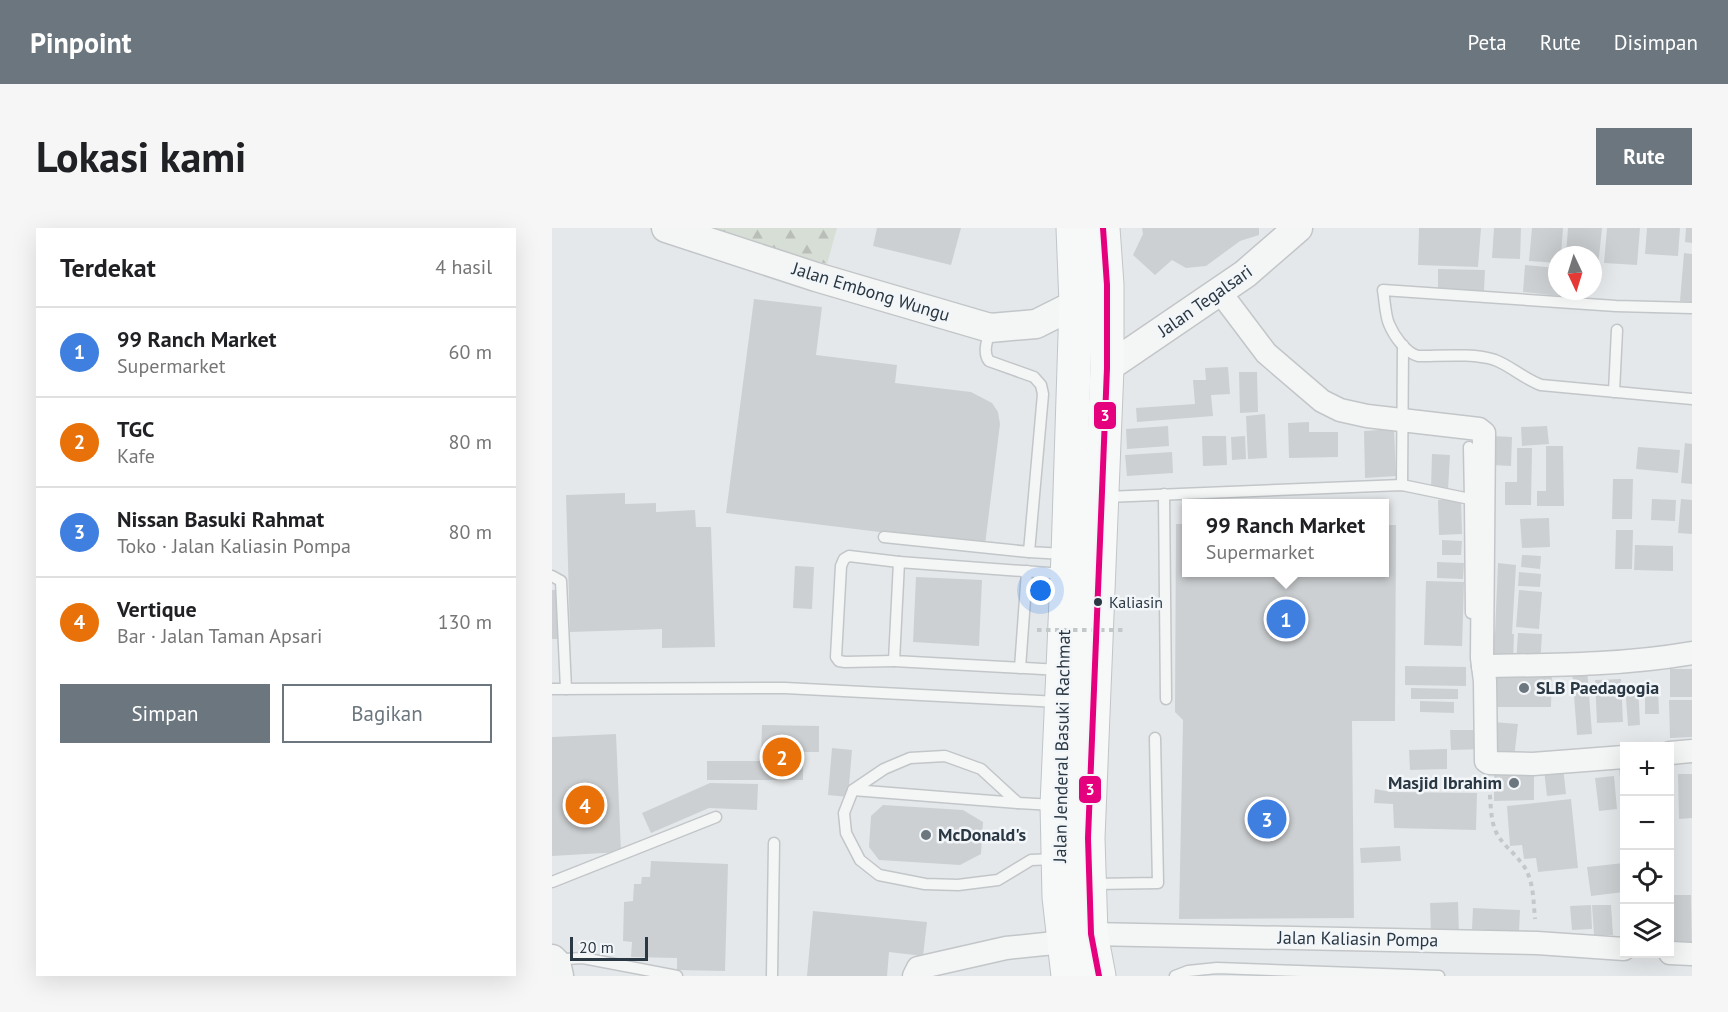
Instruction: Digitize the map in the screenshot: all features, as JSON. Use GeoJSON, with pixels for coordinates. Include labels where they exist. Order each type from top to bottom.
{"type":"FeatureCollection","features":[{"type":"Feature","properties":{"kind":"main road","name":"Jalan Jenderal Basuki Rachmat"},"geometry":{"type":"LineString","coordinates":[[1073,228],[1076,304],[1057,805],[1058,858],[1077,938],[1099,976]]}},
{"type":"Feature","properties":{"kind":"main road","name":"Jalan Jenderal Basuki Rachmat"},"geometry":{"type":"LineString","coordinates":[[1068,976],[1090,884],[1088,837],[1107,368],[1107,285],[1103,228]]}},
{"type":"Feature","properties":{"kind":"street","name":"Jalan Embong Wungu"},"geometry":{"type":"LineString","coordinates":[[666,228],[816,277],[990,328],[1036,324],[1076,304]]}},
{"type":"Feature","properties":{"kind":"street","name":"Jalan Tegalsari"},"geometry":{"type":"LineString","coordinates":[[1107,368],[1245,274],[1299,228]]}},
{"type":"Feature","properties":{"kind":"street"},"geometry":{"type":"LineString","coordinates":[[1220,292],[1266,353],[1322,401],[1340,410],[1367,416],[1479,429],[1484,433],[1483,666],[1491,760],[1533,764],[1620,757]]}},
{"type":"Feature","properties":{"kind":"street"},"geometry":{"type":"LineString","coordinates":[[1483,666],[1604,663],[1692,653]]}},
{"type":"Feature","properties":{"kind":"street"},"geometry":{"type":"LineString","coordinates":[[1674,753],[1692,751]]}},
{"type":"Feature","properties":{"kind":"street","name":"Jalan Kaliasin Pompa"},"geometry":{"type":"LineString","coordinates":[[914,976],[918,968],[1006,948],[1077,938],[1537,943],[1620,949]]}},
{"type":"Feature","properties":{"kind":"street"},"geometry":{"type":"LineString","coordinates":[[1674,953],[1692,954]]}},
{"type":"Feature","properties":{"kind":"lane"},"geometry":{"type":"LineString","coordinates":[[1692,308],[1616,306],[1383,290],[1388,324],[1411,354],[1482,357],[1507,366],[1529,381],[1540,385],[1692,399]]}},
{"type":"Feature","properties":{"kind":"lane"},"geometry":{"type":"LineString","coordinates":[[990,328],[986,358],[1034,377],[1041,385],[1043,394],[1029,552]]}},
{"type":"Feature","properties":{"kind":"lane"},"geometry":{"type":"LineString","coordinates":[[1614,392],[1617,330]]}},
{"type":"Feature","properties":{"kind":"lane"},"geometry":{"type":"LineString","coordinates":[[1402,345],[1402,484]]}},
{"type":"Feature","properties":{"kind":"lane"},"geometry":{"type":"LineString","coordinates":[[1469,447],[1472,631]]}},
{"type":"Feature","properties":{"kind":"lane"},"geometry":{"type":"LineString","coordinates":[[1103,497],[1402,484],[1470,499]]}},
{"type":"Feature","properties":{"kind":"lane"},"geometry":{"type":"LineString","coordinates":[[1164,494],[1166,699]]}},
{"type":"Feature","properties":{"kind":"lane"},"geometry":{"type":"LineString","coordinates":[[884,537],[1029,552],[1067,564]]}},
{"type":"Feature","properties":{"kind":"lane"},"geometry":{"type":"LineString","coordinates":[[1063,670],[894,661],[845,662],[836,657],[841,566],[844,559],[849,556],[1028,572],[1067,564]]}},
{"type":"Feature","properties":{"kind":"lane"},"geometry":{"type":"LineString","coordinates":[[894,661],[899,562]]}},
{"type":"Feature","properties":{"kind":"lane"},"geometry":{"type":"LineString","coordinates":[[1020,668],[1028,572]]}},
{"type":"Feature","properties":{"kind":"lane"},"geometry":{"type":"LineString","coordinates":[[552,576],[561,580],[567,688]]}},
{"type":"Feature","properties":{"kind":"lane"},"geometry":{"type":"LineString","coordinates":[[552,688],[785,688],[1061,702]]}},
{"type":"Feature","properties":{"kind":"lane"},"geometry":{"type":"LineString","coordinates":[[1090,884],[1158,883],[1155,738]]}},
{"type":"Feature","properties":{"kind":"lane"},"geometry":{"type":"LineString","coordinates":[[1018,803],[981,769],[945,756],[910,758],[884,769],[853,790],[844,813],[846,833],[860,860],[879,875],[925,884],[958,885],[998,880],[1031,860],[1058,858]]}},
{"type":"Feature","properties":{"kind":"lane"},"geometry":{"type":"LineString","coordinates":[[853,790],[1057,805]]}},
{"type":"Feature","properties":{"kind":"lane"},"geometry":{"type":"LineString","coordinates":[[552,882],[716,817]]}},
{"type":"Feature","properties":{"kind":"lane"},"geometry":{"type":"LineString","coordinates":[[772,976],[774,843]]}},
{"type":"Feature","properties":{"kind":"lane"},"geometry":{"type":"LineString","coordinates":[[556,966],[565,959],[583,958],[677,976]]}},
{"type":"Feature","properties":{"kind":"lane"},"geometry":{"type":"LineString","coordinates":[[1175,976],[1217,968],[1439,976]]}},
{"type":"Feature","properties":{"kind":"path"},"geometry":{"type":"LineString","coordinates":[[1037,630],[1124,630]]}},
{"type":"Feature","properties":{"kind":"path"},"geometry":{"type":"LineString","coordinates":[[1491,760],[1493,825],[1503,844],[1524,866],[1532,882],[1537,943]]}},
{"type":"Feature","properties":{"kind":"green space"},"geometry":{"type":"Polygon","coordinates":[[[706,228],[837,228],[827,264],[706,228]]]}},
{"type":"Feature","properties":{"kind":"building"},"geometry":{"type":"Polygon","coordinates":[[[877,228],[961,228],[951,265],[873,246],[877,228]]]}},
{"type":"Feature","properties":{"kind":"building"},"geometry":{"type":"Polygon","coordinates":[[[1142,228],[1259,228],[1259,235],[1240,241],[1206,266],[1186,268],[1172,260],[1155,275],[1133,255],[1143,234],[1142,228]]]}},
{"type":"Feature","properties":{"kind":"building"},"geometry":{"type":"Polygon","coordinates":[[[1419,228],[1481,228],[1478,267],[1418,265],[1419,228]]]}},
{"type":"Feature","properties":{"kind":"building"},"geometry":{"type":"Polygon","coordinates":[[[1494,228],[1521,228],[1520,259],[1492,258],[1494,228]]]}},
{"type":"Feature","properties":{"kind":"building"},"geometry":{"type":"Polygon","coordinates":[[[1532,228],[1563,228],[1562,246],[1548,246],[1548,262],[1529,261],[1532,228]]]}},
{"type":"Feature","properties":{"kind":"building"},"geometry":{"type":"Polygon","coordinates":[[[1568,228],[1602,228],[1600,246],[1567,246],[1568,228]]]}},
{"type":"Feature","properties":{"kind":"building"},"geometry":{"type":"Polygon","coordinates":[[[1607,228],[1640,228],[1637,265],[1604,263],[1607,228]]]}},
{"type":"Feature","properties":{"kind":"building"},"geometry":{"type":"Polygon","coordinates":[[[1647,228],[1680,228],[1678,256],[1645,254],[1647,228]]]}},
{"type":"Feature","properties":{"kind":"building"},"geometry":{"type":"Polygon","coordinates":[[[1686,228],[1692,228],[1692,243],[1685,242],[1686,228]]]}},
{"type":"Feature","properties":{"kind":"building"},"geometry":{"type":"Polygon","coordinates":[[[1684,253],[1692,254],[1692,302],[1680,301],[1684,253]]]}},
{"type":"Feature","properties":{"kind":"building"},"geometry":{"type":"Polygon","coordinates":[[[1525,265],[1548,267],[1548,295],[1523,292],[1525,265]]]}},
{"type":"Feature","properties":{"kind":"building"},"geometry":{"type":"Polygon","coordinates":[[[1438,269],[1485,270],[1484,291],[1438,290],[1438,269]]]}},
{"type":"Feature","properties":{"kind":"building"},"geometry":{"type":"Polygon","coordinates":[[[754,299],[822,307],[816,355],[897,365],[895,383],[971,392],[992,403],[998,412],[1000,424],[985,545],[726,513],[754,299]]]}},
{"type":"Feature","properties":{"kind":"building"},"geometry":{"type":"Polygon","coordinates":[[[1228,367],[1230,394],[1211,395],[1213,416],[1137,422],[1136,408],[1195,404],[1193,380],[1206,380],[1205,368],[1228,367]]]}},
{"type":"Feature","properties":{"kind":"building"},"geometry":{"type":"Polygon","coordinates":[[[1239,372],[1257,372],[1258,412],[1240,413],[1239,372]]]}},
{"type":"Feature","properties":{"kind":"building"},"geometry":{"type":"Polygon","coordinates":[[[1265,414],[1267,458],[1248,459],[1246,416],[1265,414]]]}},
{"type":"Feature","properties":{"kind":"building"},"geometry":{"type":"Polygon","coordinates":[[[1309,422],[1309,432],[1338,432],[1338,457],[1289,458],[1288,423],[1309,422]]]}},
{"type":"Feature","properties":{"kind":"building"},"geometry":{"type":"Polygon","coordinates":[[[1168,426],[1169,446],[1127,449],[1126,429],[1168,426]]]}},
{"type":"Feature","properties":{"kind":"building"},"geometry":{"type":"Polygon","coordinates":[[[1547,426],[1549,444],[1522,446],[1521,427],[1547,426]]]}},
{"type":"Feature","properties":{"kind":"building"},"geometry":{"type":"Polygon","coordinates":[[[1394,429],[1396,476],[1365,478],[1364,431],[1394,429]]]}},
{"type":"Feature","properties":{"kind":"building"},"geometry":{"type":"Polygon","coordinates":[[[1202,436],[1226,436],[1227,465],[1203,466],[1202,436]]]}},
{"type":"Feature","properties":{"kind":"building"},"geometry":{"type":"Polygon","coordinates":[[[1245,436],[1246,459],[1232,460],[1231,437],[1245,436]]]}},
{"type":"Feature","properties":{"kind":"building"},"geometry":{"type":"Polygon","coordinates":[[[1493,436],[1512,437],[1511,466],[1492,465],[1493,436]]]}},
{"type":"Feature","properties":{"kind":"building"},"geometry":{"type":"Polygon","coordinates":[[[1685,443],[1692,444],[1692,484],[1681,483],[1685,443]]]}},
{"type":"Feature","properties":{"kind":"building"},"geometry":{"type":"Polygon","coordinates":[[[1546,446],[1563,446],[1564,506],[1537,506],[1537,491],[1546,491],[1546,446]]]}},
{"type":"Feature","properties":{"kind":"building"},"geometry":{"type":"Polygon","coordinates":[[[1638,447],[1680,450],[1678,473],[1636,469],[1638,447]]]}},
{"type":"Feature","properties":{"kind":"building"},"geometry":{"type":"Polygon","coordinates":[[[1517,448],[1532,448],[1531,505],[1505,505],[1505,482],[1517,482],[1517,448]]]}},
{"type":"Feature","properties":{"kind":"building"},"geometry":{"type":"Polygon","coordinates":[[[1172,452],[1173,473],[1127,476],[1125,455],[1172,452]]]}},
{"type":"Feature","properties":{"kind":"building"},"geometry":{"type":"Polygon","coordinates":[[[1432,454],[1450,455],[1448,490],[1431,489],[1432,454]]]}},
{"type":"Feature","properties":{"kind":"building"},"geometry":{"type":"Polygon","coordinates":[[[1613,479],[1633,479],[1632,519],[1612,519],[1613,479]]]}},
{"type":"Feature","properties":{"kind":"building"},"geometry":{"type":"Polygon","coordinates":[[[625,493],[625,504],[656,503],[656,512],[695,510],[696,527],[711,527],[715,647],[662,648],[662,629],[570,632],[566,495],[625,493]]]}},
{"type":"Feature","properties":{"kind":"building"},"geometry":{"type":"Polygon","coordinates":[[[1461,499],[1462,534],[1439,535],[1438,500],[1461,499]]]}},
{"type":"Feature","properties":{"kind":"building"},"geometry":{"type":"Polygon","coordinates":[[[1652,499],[1676,500],[1675,521],[1651,520],[1652,499]]]}},
{"type":"Feature","properties":{"kind":"building"},"geometry":{"type":"Polygon","coordinates":[[[1681,499],[1692,500],[1692,534],[1678,533],[1681,499]]]}},
{"type":"Feature","properties":{"kind":"building"},"geometry":{"type":"Polygon","coordinates":[[[1549,518],[1550,547],[1522,548],[1520,519],[1549,518]]]}},
{"type":"Feature","properties":{"kind":"building"},"geometry":{"type":"Polygon","coordinates":[[[1176,524],[1182,524],[1182,577],[1389,577],[1389,525],[1396,525],[1395,721],[1352,721],[1354,918],[1179,919],[1183,720],[1175,712],[1176,524]]]}},
{"type":"Feature","properties":{"kind":"building"},"geometry":{"type":"Polygon","coordinates":[[[1616,530],[1633,530],[1632,569],[1615,569],[1616,530]]]}},
{"type":"Feature","properties":{"kind":"building"},"geometry":{"type":"Polygon","coordinates":[[[1442,540],[1462,541],[1461,555],[1442,555],[1442,540]]]}},
{"type":"Feature","properties":{"kind":"building"},"geometry":{"type":"Polygon","coordinates":[[[1635,545],[1673,546],[1673,571],[1634,570],[1635,545]]]}},
{"type":"Feature","properties":{"kind":"building"},"geometry":{"type":"Polygon","coordinates":[[[1522,555],[1541,556],[1540,569],[1521,567],[1522,555]]]}},
{"type":"Feature","properties":{"kind":"building"},"geometry":{"type":"Polygon","coordinates":[[[1437,562],[1464,563],[1463,579],[1437,578],[1437,562]]]}},
{"type":"Feature","properties":{"kind":"building"},"geometry":{"type":"Polygon","coordinates":[[[1498,563],[1516,565],[1512,634],[1514,634],[1513,664],[1485,662],[1487,633],[1495,633],[1498,563]]]}},
{"type":"Feature","properties":{"kind":"building"},"geometry":{"type":"Polygon","coordinates":[[[795,566],[814,567],[812,609],[793,608],[795,566]]]}},
{"type":"Feature","properties":{"kind":"building"},"geometry":{"type":"Polygon","coordinates":[[[1519,572],[1541,574],[1540,587],[1518,586],[1519,572]]]}},
{"type":"Feature","properties":{"kind":"building"},"geometry":{"type":"Polygon","coordinates":[[[916,577],[982,580],[979,646],[913,642],[916,577]]]}},
{"type":"Feature","properties":{"kind":"building"},"geometry":{"type":"Polygon","coordinates":[[[1426,581],[1464,582],[1462,646],[1424,645],[1426,581]]]}},
{"type":"Feature","properties":{"kind":"building"},"geometry":{"type":"Polygon","coordinates":[[[552,590],[557,590],[559,639],[552,639],[552,590]]]}},
{"type":"Feature","properties":{"kind":"building"},"geometry":{"type":"Polygon","coordinates":[[[1519,590],[1542,592],[1539,629],[1516,627],[1519,590]]]}},
{"type":"Feature","properties":{"kind":"building"},"geometry":{"type":"Polygon","coordinates":[[[1518,633],[1542,634],[1540,665],[1516,663],[1518,633]]]}},
{"type":"Feature","properties":{"kind":"building"},"geometry":{"type":"Polygon","coordinates":[[[1405,666],[1466,667],[1466,686],[1405,685],[1405,666]]]}},
{"type":"Feature","properties":{"kind":"building","name":"SLB Paedagogia"},"geometry":{"type":"Polygon","coordinates":[[[1497,668],[1552,668],[1551,707],[1496,707],[1497,668]]]}},
{"type":"Feature","properties":{"kind":"building"},"geometry":{"type":"Polygon","coordinates":[[[1587,668],[1592,734],[1577,735],[1572,669],[1587,668]]]}},
{"type":"Feature","properties":{"kind":"building"},"geometry":{"type":"Polygon","coordinates":[[[1670,669],[1692,669],[1692,697],[1670,697],[1670,669]]]}},
{"type":"Feature","properties":{"kind":"building"},"geometry":{"type":"Polygon","coordinates":[[[1621,679],[1623,722],[1597,723],[1595,680],[1621,679]]]}},
{"type":"Feature","properties":{"kind":"building"},"geometry":{"type":"Polygon","coordinates":[[[1638,684],[1640,725],[1628,726],[1625,685],[1638,684]]]}},
{"type":"Feature","properties":{"kind":"building"},"geometry":{"type":"Polygon","coordinates":[[[1411,688],[1458,689],[1458,699],[1411,699],[1411,688]]]}},
{"type":"Feature","properties":{"kind":"building"},"geometry":{"type":"Polygon","coordinates":[[[1645,688],[1658,688],[1659,714],[1645,714],[1645,688]]]}},
{"type":"Feature","properties":{"kind":"building"},"geometry":{"type":"Polygon","coordinates":[[[1669,700],[1692,700],[1692,737],[1670,738],[1669,700]]]}},
{"type":"Feature","properties":{"kind":"building"},"geometry":{"type":"Polygon","coordinates":[[[1420,701],[1454,702],[1454,713],[1420,712],[1420,701]]]}},
{"type":"Feature","properties":{"kind":"building"},"geometry":{"type":"Polygon","coordinates":[[[1493,722],[1518,724],[1514,758],[1490,756],[1493,722]]]}},
{"type":"Feature","properties":{"kind":"building"},"geometry":{"type":"Polygon","coordinates":[[[762,725],[819,726],[819,752],[803,752],[803,780],[707,780],[707,761],[761,761],[762,725]]]}},
{"type":"Feature","properties":{"kind":"building"},"geometry":{"type":"Polygon","coordinates":[[[1450,730],[1484,730],[1484,749],[1451,750],[1450,730]]]}},
{"type":"Feature","properties":{"kind":"building"},"geometry":{"type":"Polygon","coordinates":[[[616,734],[621,852],[552,856],[552,737],[616,734]]]}},
{"type":"Feature","properties":{"kind":"building"},"geometry":{"type":"Polygon","coordinates":[[[832,748],[852,750],[848,797],[828,795],[832,748]]]}},
{"type":"Feature","properties":{"kind":"building"},"geometry":{"type":"Polygon","coordinates":[[[1447,749],[1447,769],[1410,770],[1409,750],[1447,749]]]}},
{"type":"Feature","properties":{"kind":"building","name":"Masjid Ibrahim"},"geometry":{"type":"Polygon","coordinates":[[[1494,766],[1534,766],[1534,800],[1494,801],[1494,766]]]}},
{"type":"Feature","properties":{"kind":"building"},"geometry":{"type":"Polygon","coordinates":[[[1563,767],[1566,794],[1547,796],[1544,770],[1563,767]]]}},
{"type":"Feature","properties":{"kind":"building"},"geometry":{"type":"Polygon","coordinates":[[[1678,774],[1692,774],[1692,818],[1679,819],[1678,774]]]}},
{"type":"Feature","properties":{"kind":"building"},"geometry":{"type":"Polygon","coordinates":[[[1614,776],[1617,809],[1599,811],[1595,778],[1614,776]]]}},
{"type":"Feature","properties":{"kind":"building"},"geometry":{"type":"Polygon","coordinates":[[[710,783],[758,784],[757,810],[709,808],[651,833],[642,813],[710,783]]]}},
{"type":"Feature","properties":{"kind":"building"},"geometry":{"type":"Polygon","coordinates":[[[1375,789],[1391,792],[1477,793],[1476,830],[1394,828],[1393,804],[1374,803],[1375,789]]]}},
{"type":"Feature","properties":{"kind":"building"},"geometry":{"type":"Polygon","coordinates":[[[1571,799],[1578,868],[1538,872],[1536,858],[1524,859],[1522,845],[1510,846],[1507,806],[1571,799]]]}},
{"type":"Feature","properties":{"kind":"building","name":"McDonald's"},"geometry":{"type":"Polygon","coordinates":[[[883,805],[963,810],[983,822],[981,854],[960,865],[879,860],[869,847],[871,816],[883,805]]]}},
{"type":"Feature","properties":{"kind":"building"},"geometry":{"type":"Polygon","coordinates":[[[1400,846],[1401,861],[1361,863],[1360,848],[1400,846]]]}},
{"type":"Feature","properties":{"kind":"building"},"geometry":{"type":"Polygon","coordinates":[[[651,861],[728,864],[725,971],[677,970],[677,958],[631,957],[632,942],[623,941],[624,902],[633,901],[634,884],[641,884],[642,877],[650,877],[651,861]]]}},
{"type":"Feature","properties":{"kind":"building"},"geometry":{"type":"Polygon","coordinates":[[[1620,863],[1620,892],[1591,896],[1587,867],[1620,863]]]}},
{"type":"Feature","properties":{"kind":"building"},"geometry":{"type":"Polygon","coordinates":[[[1674,895],[1691,895],[1692,952],[1674,952],[1674,895]]]}},
{"type":"Feature","properties":{"kind":"building"},"geometry":{"type":"Polygon","coordinates":[[[1458,902],[1459,935],[1431,935],[1430,903],[1458,902]]]}},
{"type":"Feature","properties":{"kind":"building"},"geometry":{"type":"Polygon","coordinates":[[[1591,905],[1592,929],[1572,930],[1570,906],[1591,905]]]}},
{"type":"Feature","properties":{"kind":"building"},"geometry":{"type":"Polygon","coordinates":[[[1592,905],[1611,905],[1613,935],[1594,935],[1592,905]]]}},
{"type":"Feature","properties":{"kind":"building"},"geometry":{"type":"Polygon","coordinates":[[[1473,908],[1520,910],[1519,932],[1472,929],[1473,908]]]}},
{"type":"Feature","properties":{"kind":"building"},"geometry":{"type":"Polygon","coordinates":[[[813,911],[927,922],[923,956],[889,952],[887,976],[807,976],[813,911]]]}},
{"type":"Feature","properties":{"kind":"transit line","name":"3"},"geometry":{"type":"LineString","coordinates":[[1099,976],[1091,934],[1088,838],[1107,368],[1107,285],[1103,228]]}},
{"type":"Feature","properties":{"kind":"place","name":"Kaliasin"},"geometry":{"type":"Point","coordinates":[1098,602]}},
{"type":"Feature","properties":{"kind":"place","name":"99 Ranch Market"},"geometry":{"type":"Point","coordinates":[1286,619]}},
{"type":"Feature","properties":{"kind":"place","name":"SLB Paedagogia"},"geometry":{"type":"Point","coordinates":[1524,688]}},
{"type":"Feature","properties":{"kind":"place","name":"TGC"},"geometry":{"type":"Point","coordinates":[782,757]}},
{"type":"Feature","properties":{"kind":"place","name":"Masjid Ibrahim"},"geometry":{"type":"Point","coordinates":[1514,783]}},
{"type":"Feature","properties":{"kind":"place","name":"Vertique"},"geometry":{"type":"Point","coordinates":[585,805]}},
{"type":"Feature","properties":{"kind":"place","name":"Nissan Basuki Rahmat"},"geometry":{"type":"Point","coordinates":[1267,819]}},
{"type":"Feature","properties":{"kind":"place","name":"McDonald's"},"geometry":{"type":"Point","coordinates":[926,835]}}]}
